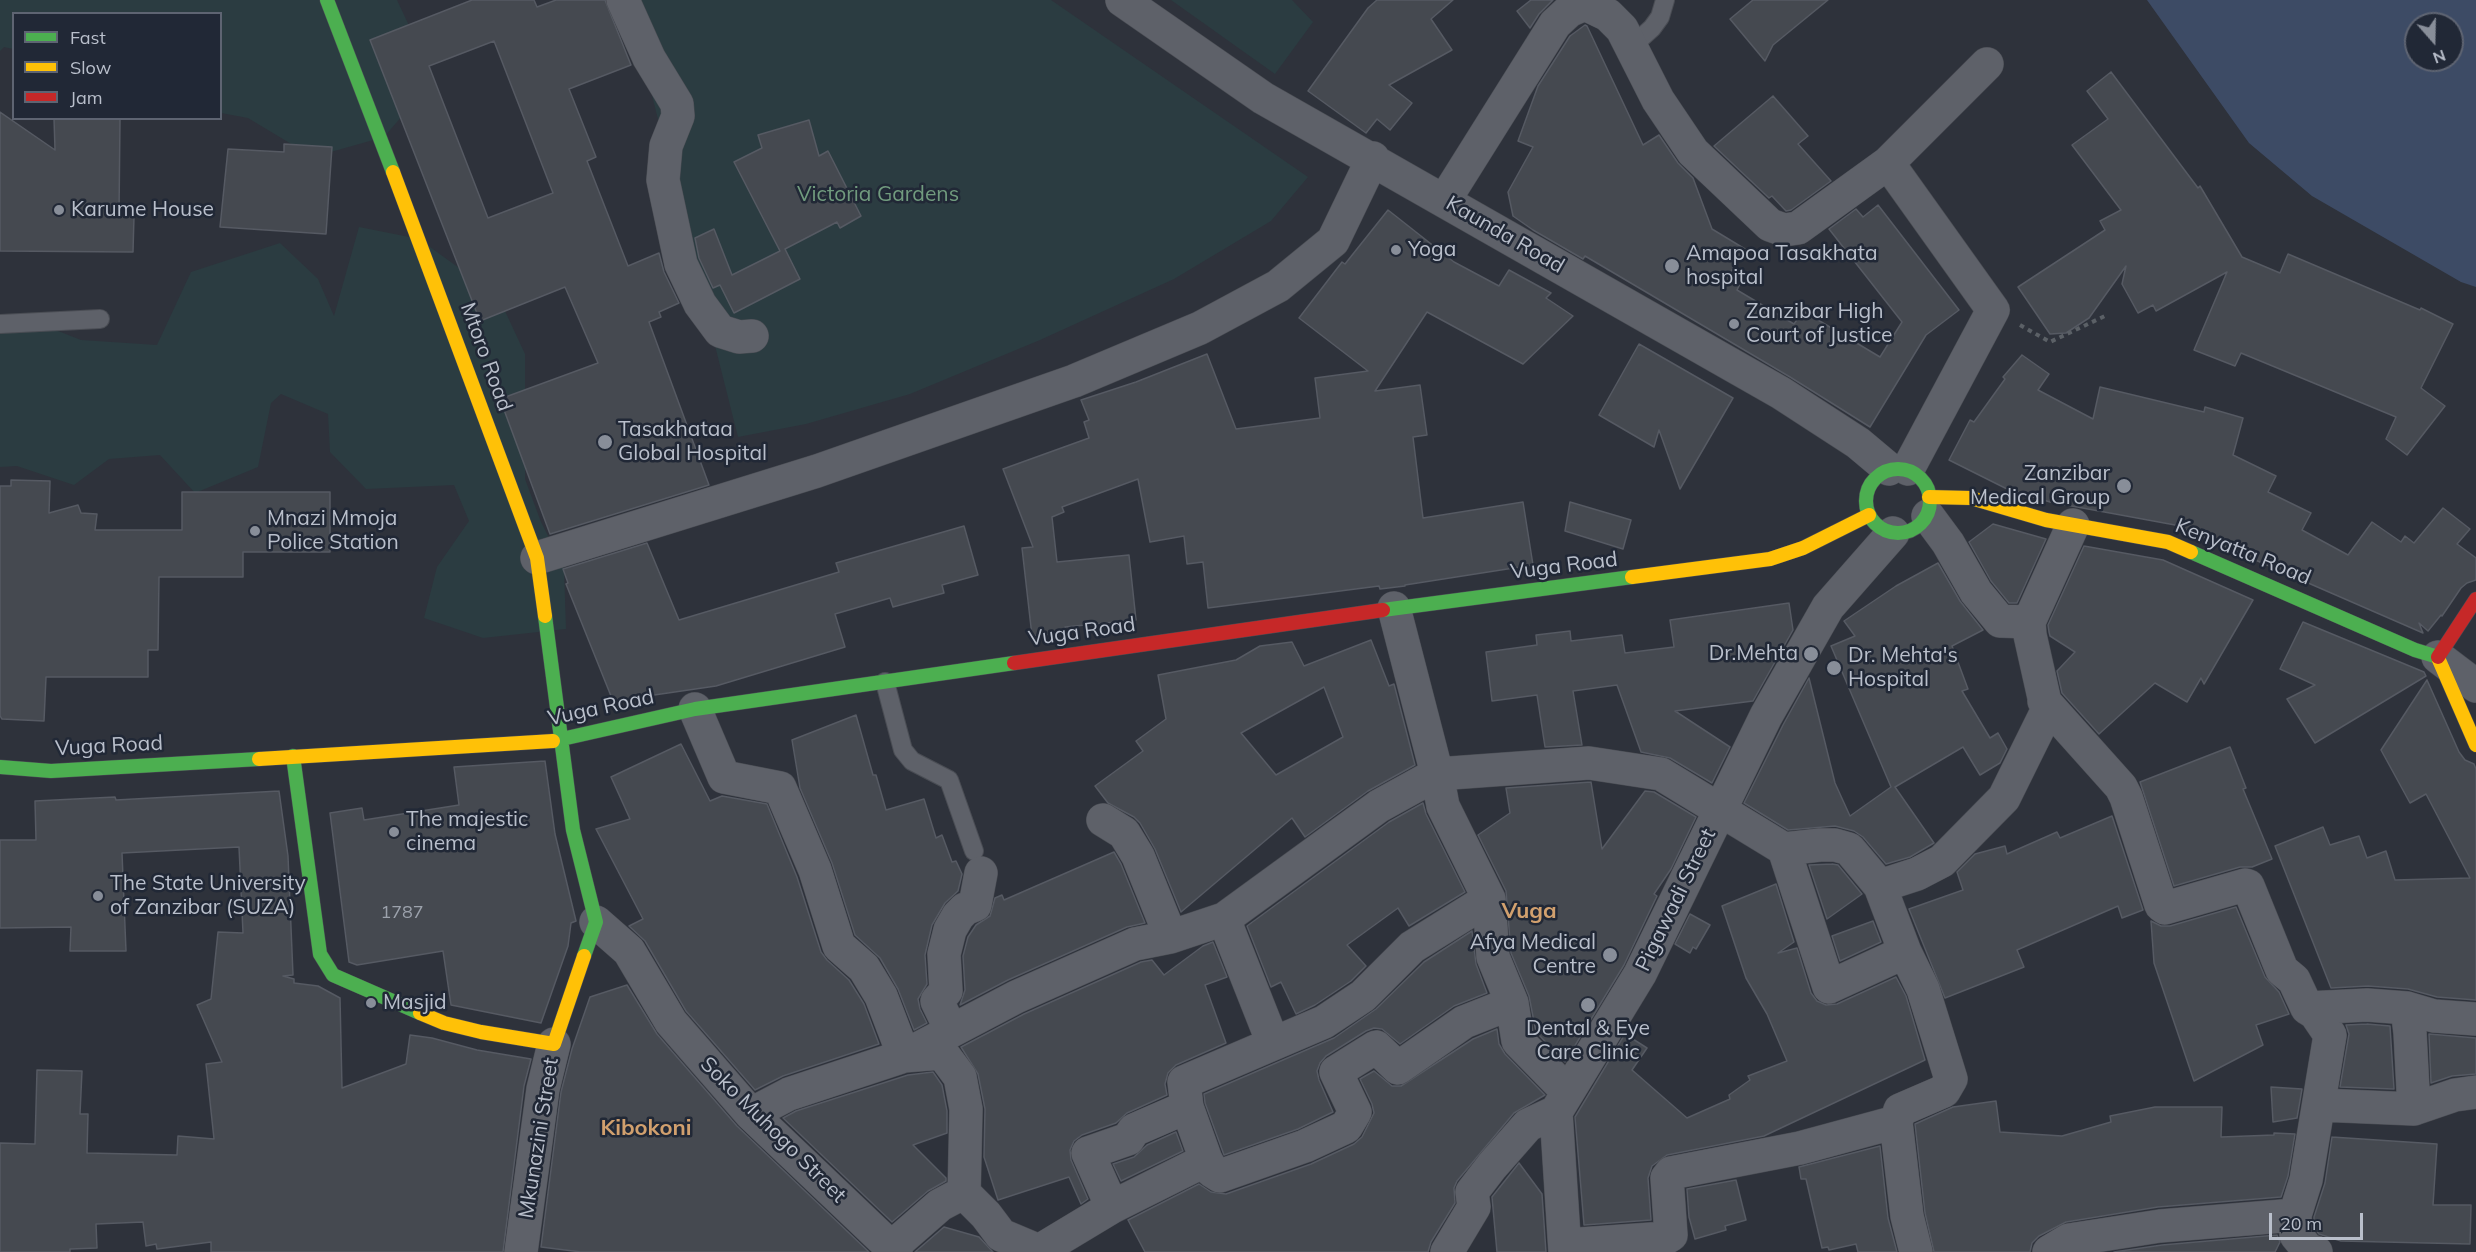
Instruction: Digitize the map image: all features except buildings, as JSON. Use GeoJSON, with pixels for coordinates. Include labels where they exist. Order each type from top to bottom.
{"type":"FeatureCollection","features":[{"type":"Feature","properties":{"kind":"main road","name":"Mtoro Road"},"geometry":{"type":"LineString","coordinates":[[327,0],[429,265],[537,558],[560,741]]}},
{"type":"Feature","properties":{"kind":"main road"},"geometry":{"type":"LineString","coordinates":[[1898,469],[1923,479],[1928,486],[1929,506],[1913,530],[1881,524],[1866,497],[1868,488],[1880,474],[1898,469]]}},
{"type":"Feature","properties":{"kind":"main road","name":"Kenyatta Road"},"geometry":{"type":"LineString","coordinates":[[1929,506],[1971,498],[2046,520],[2169,542],[2415,650],[2438,657]]}},
{"type":"Feature","properties":{"kind":"main road","name":"Vuga Road"},"geometry":{"type":"LineString","coordinates":[[0,767],[51,771],[560,741],[695,709],[1394,608],[1770,559],[1881,524]]}},
{"type":"Feature","properties":{"kind":"main road"},"geometry":{"type":"LineString","coordinates":[[2476,599],[2438,657],[2476,745]]}},
{"type":"Feature","properties":{"kind":"main road"},"geometry":{"type":"LineString","coordinates":[[560,741],[573,830],[596,922]]}},
{"type":"Feature","properties":{"kind":"main road"},"geometry":{"type":"LineString","coordinates":[[293,756],[320,954],[333,975],[444,1023],[481,1032],[554,1044]]}},
{"type":"Feature","properties":{"kind":"main road","name":"Mkunazini Street"},"geometry":{"type":"LineString","coordinates":[[554,1044],[596,922]]}},
{"type":"Feature","properties":{"kind":"street"},"geometry":{"type":"LineString","coordinates":[[623,0],[650,58],[677,104],[678,116],[666,146],[663,180],[681,264],[700,304],[720,331],[739,337],[752,336]]}},
{"type":"Feature","properties":{"kind":"street","name":"Kaunda Road"},"geometry":{"type":"LineString","coordinates":[[1122,0],[1263,98],[1781,393],[1898,469]]}},
{"type":"Feature","properties":{"kind":"street"},"geometry":{"type":"LineString","coordinates":[[1444,201],[1556,24],[1569,11],[1587,2],[1608,15],[1622,29],[1658,100],[1693,153],[1770,225],[1784,230],[1798,228],[1888,163],[1987,64]]}},
{"type":"Feature","properties":{"kind":"street"},"geometry":{"type":"LineString","coordinates":[[537,558],[817,471],[1074,381],[1200,328],[1278,285],[1333,241],[1373,159]]}},
{"type":"Feature","properties":{"kind":"street"},"geometry":{"type":"LineString","coordinates":[[1888,163],[1993,310],[1898,469]]}},
{"type":"Feature","properties":{"kind":"street"},"geometry":{"type":"LineString","coordinates":[[1929,506],[1976,592],[2000,621],[2029,622]]}},
{"type":"Feature","properties":{"kind":"street","name":"Pigawadi Street"},"geometry":{"type":"LineString","coordinates":[[1561,1102],[1641,974],[1766,716],[1828,607],[1881,524]]}},
{"type":"Feature","properties":{"kind":"street"},"geometry":{"type":"LineString","coordinates":[[1880,886],[1917,874],[1942,861],[2004,798],[2047,711],[2029,622],[2073,525]]}},
{"type":"Feature","properties":{"kind":"street"},"geometry":{"type":"LineString","coordinates":[[1394,608],[1437,774],[1443,807],[1489,899],[1493,957],[1512,1003],[1518,1041],[1561,1102],[1565,1248],[1666,1238],[1671,1235],[1667,1178],[1671,1173],[1800,1148],[1896,1122]]}},
{"type":"Feature","properties":{"kind":"street"},"geometry":{"type":"LineString","coordinates":[[2438,657],[2476,686]]}},
{"type":"Feature","properties":{"kind":"street"},"geometry":{"type":"LineString","coordinates":[[2044,701],[2121,787],[2161,905],[2165,908],[2248,886],[2282,970],[2294,980],[2307,1008],[2315,1013],[2330,1035],[2306,1180],[2295,1215],[2296,1235],[2309,1251],[2316,1252]]}},
{"type":"Feature","properties":{"kind":"street"},"geometry":{"type":"LineString","coordinates":[[695,709],[724,777],[780,788],[815,870],[838,946],[864,968],[881,996],[904,1056]]}},
{"type":"Feature","properties":{"kind":"street"},"geometry":{"type":"LineString","coordinates":[[751,1114],[789,1094],[904,1056],[1016,997],[1135,944],[1168,937],[1224,919],[1379,806],[1437,774],[1589,764],[1661,774],[1784,849],[1820,844],[1849,849],[1880,886],[1905,952],[1923,989],[1951,1079],[1944,1091],[1900,1110],[1896,1122],[1906,1216],[1916,1252]]}},
{"type":"Feature","properties":{"kind":"street"},"geometry":{"type":"LineString","coordinates":[[1103,820],[1124,833],[1138,856],[1166,925],[1168,937]]}},
{"type":"Feature","properties":{"kind":"street"},"geometry":{"type":"LineString","coordinates":[[1784,849],[1829,987],[1905,952]]}},
{"type":"Feature","properties":{"kind":"street"},"geometry":{"type":"LineString","coordinates":[[951,1030],[937,1001],[946,991],[944,954],[950,930],[958,916],[965,909],[975,906],[977,862]]}},
{"type":"Feature","properties":{"kind":"street"},"geometry":{"type":"LineString","coordinates":[[1489,899],[1412,947],[1363,996],[1324,1022],[1184,1082],[1187,1107],[1206,1160],[1212,1171],[1220,1176],[1305,1146],[1346,1127],[1355,1112],[1336,1072],[1376,1047],[1398,1068],[1464,1022],[1512,1003]]}},
{"type":"Feature","properties":{"kind":"street"},"geometry":{"type":"LineString","coordinates":[[1224,919],[1273,1043]]}},
{"type":"Feature","properties":{"kind":"street","name":"Soko Muhogo Street"},"geometry":{"type":"LineString","coordinates":[[596,922],[630,951],[671,1023],[751,1114],[894,1250]]}},
{"type":"Feature","properties":{"kind":"street"},"geometry":{"type":"LineString","coordinates":[[2307,1008],[2367,1005],[2407,1008],[2434,1016],[2476,1019]]}},
{"type":"Feature","properties":{"kind":"street"},"geometry":{"type":"LineString","coordinates":[[2407,1008],[2414,1109]]}},
{"type":"Feature","properties":{"kind":"street","name":"Mkunazini Street"},"geometry":{"type":"LineString","coordinates":[[521,1252],[543,1089],[554,1044]]}},
{"type":"Feature","properties":{"kind":"street"},"geometry":{"type":"LineString","coordinates":[[904,1056],[942,1053],[960,1077],[966,1109],[964,1196]]}},
{"type":"Feature","properties":{"kind":"street"},"geometry":{"type":"LineString","coordinates":[[2320,1105],[2414,1109],[2455,1095],[2476,1092]]}},
{"type":"Feature","properties":{"kind":"street"},"geometry":{"type":"LineString","coordinates":[[1447,1252],[1474,1207],[1472,1192],[1528,1125],[1561,1102]]}},
{"type":"Feature","properties":{"kind":"street"},"geometry":{"type":"LineString","coordinates":[[1112,1207],[1089,1153],[1128,1139],[1134,1130],[1187,1107]]}},
{"type":"Feature","properties":{"kind":"street"},"geometry":{"type":"LineString","coordinates":[[894,1250],[940,1205],[957,1196],[964,1196],[969,1197],[986,1215],[1000,1235],[1039,1251],[1112,1207],[1206,1160]]}},
{"type":"Feature","properties":{"kind":"street"},"geometry":{"type":"LineString","coordinates":[[2049,1252],[2069,1240],[2160,1226],[2295,1215]]}},
{"type":"Feature","properties":{"kind":"lane"},"geometry":{"type":"LineString","coordinates":[[1632,46],[1652,28],[1660,17],[1665,0]]}},
{"type":"Feature","properties":{"kind":"lane"},"geometry":{"type":"LineString","coordinates":[[0,324],[99,319]]}},
{"type":"Feature","properties":{"kind":"lane"},"geometry":{"type":"LineString","coordinates":[[885,682],[903,750],[912,762],[949,780],[977,862]]}},
{"type":"Feature","properties":{"kind":"path"},"geometry":{"type":"LineString","coordinates":[[1993,310],[2050,342],[2107,315]]}},
{"type":"Feature","properties":{"kind":"green space"},"geometry":{"type":"Polygon","coordinates":[[[0,0],[397,0],[434,79],[384,137],[313,157],[248,118],[222,113],[222,12],[12,12],[12,49],[4,47],[0,51],[0,0]]]}},
{"type":"Feature","properties":{"kind":"green space","name":"Victoria Gardens"},"geometry":{"type":"Polygon","coordinates":[[[628,0],[1051,0],[1308,177],[1271,221],[1174,279],[1040,340],[910,394],[806,424],[738,437],[628,0]]]}},
{"type":"Feature","properties":{"kind":"green space"},"geometry":{"type":"Polygon","coordinates":[[[1171,0],[1292,0],[1313,22],[1275,74],[1171,0]]]}},
{"type":"Feature","properties":{"kind":"green space"},"geometry":{"type":"Polygon","coordinates":[[[359,227],[419,239],[459,268],[505,311],[525,354],[525,479],[541,522],[564,568],[566,629],[483,638],[424,618],[437,567],[469,521],[454,485],[366,489],[330,452],[328,414],[281,394],[271,403],[258,467],[195,493],[160,455],[109,459],[74,485],[17,466],[0,467],[0,331],[15,314],[81,340],[157,345],[191,272],[280,243],[318,279],[334,316],[359,227]]]}},
{"type":"Feature","properties":{"kind":"water"},"geometry":{"type":"Polygon","coordinates":[[[2147,0],[2476,0],[2476,287],[2461,282],[2312,196],[2249,143],[2147,0]]]}},
{"type":"Feature","properties":{"kind":"traffic: fast"},"geometry":{"type":"LineString","coordinates":[[327,0],[393,172]]}},
{"type":"Feature","properties":{"kind":"traffic: fast"},"geometry":{"type":"LineString","coordinates":[[1892,469],[1904,469],[1921,478],[1928,489],[1930,501],[1928,513],[1921,524],[1904,533],[1892,533],[1880,528],[1871,519],[1866,507],[1866,495],[1871,483],[1880,474],[1892,469]]}},
{"type":"Feature","properties":{"kind":"traffic: fast"},"geometry":{"type":"LineString","coordinates":[[2191,552],[2415,650],[2438,657],[2439,660]]}},
{"type":"Feature","properties":{"kind":"traffic: fast"},"geometry":{"type":"LineString","coordinates":[[1383,610],[1632,577]]}},
{"type":"Feature","properties":{"kind":"traffic: fast"},"geometry":{"type":"LineString","coordinates":[[545,616],[573,830],[596,922],[584,956]]}},
{"type":"Feature","properties":{"kind":"traffic: fast"},"geometry":{"type":"LineString","coordinates":[[553,741],[695,709],[1014,663]]}},
{"type":"Feature","properties":{"kind":"traffic: fast"},"geometry":{"type":"LineString","coordinates":[[293,756],[320,954],[333,975],[420,1013]]}},
{"type":"Feature","properties":{"kind":"traffic: fast"},"geometry":{"type":"LineString","coordinates":[[0,767],[51,771],[259,759]]}},
{"type":"Feature","properties":{"kind":"traffic: slow"},"geometry":{"type":"LineString","coordinates":[[393,172],[537,558],[545,616]]}},
{"type":"Feature","properties":{"kind":"traffic: slow"},"geometry":{"type":"LineString","coordinates":[[1929,497],[1971,498],[2046,520],[2168,542],[2191,552]]}},
{"type":"Feature","properties":{"kind":"traffic: slow"},"geometry":{"type":"LineString","coordinates":[[1632,577],[1770,559],[1803,548],[1869,515]]}},
{"type":"Feature","properties":{"kind":"traffic: slow"},"geometry":{"type":"LineString","coordinates":[[2439,660],[2476,745]]}},
{"type":"Feature","properties":{"kind":"traffic: slow"},"geometry":{"type":"LineString","coordinates":[[259,759],[553,741]]}},
{"type":"Feature","properties":{"kind":"traffic: slow"},"geometry":{"type":"LineString","coordinates":[[420,1013],[444,1023],[481,1032],[554,1044],[584,956]]}},
{"type":"Feature","properties":{"kind":"traffic: jam"},"geometry":{"type":"LineString","coordinates":[[2438,657],[2476,599]]}},
{"type":"Feature","properties":{"kind":"traffic: jam"},"geometry":{"type":"LineString","coordinates":[[1014,663],[1383,610]]}},
{"type":"Feature","properties":{"kind":"place","name":"Karume House"},"geometry":{"type":"Point","coordinates":[59,210]}},
{"type":"Feature","properties":{"kind":"place","name":"Yoga"},"geometry":{"type":"Point","coordinates":[1396,250]}},
{"type":"Feature","properties":{"kind":"place","name":"Amapoa Tasakhata hospital"},"geometry":{"type":"Point","coordinates":[1672,266]}},
{"type":"Feature","properties":{"kind":"place","name":"Zanzibar High Court of Justice"},"geometry":{"type":"Point","coordinates":[1734,324]}},
{"type":"Feature","properties":{"kind":"place","name":"Tasakhataa Global Hospital"},"geometry":{"type":"Point","coordinates":[605,442]}},
{"type":"Feature","properties":{"kind":"place","name":"Zanzibar Medical Group"},"geometry":{"type":"Point","coordinates":[2124,486]}},
{"type":"Feature","properties":{"kind":"place","name":"Mnazi Mmoja Police Station"},"geometry":{"type":"Point","coordinates":[255,531]}},
{"type":"Feature","properties":{"kind":"place","name":"Dr.Mehta"},"geometry":{"type":"Point","coordinates":[1811,654]}},
{"type":"Feature","properties":{"kind":"place","name":"Dr. Mehta's Hospital"},"geometry":{"type":"Point","coordinates":[1834,668]}},
{"type":"Feature","properties":{"kind":"place","name":"The majestic cinema"},"geometry":{"type":"Point","coordinates":[394,832]}},
{"type":"Feature","properties":{"kind":"place","name":"The State University of Zanzibar (SUZA)"},"geometry":{"type":"Point","coordinates":[98,896]}},
{"type":"Feature","properties":{"kind":"place","name":"Afya Medical Centre"},"geometry":{"type":"Point","coordinates":[1610,955]}},
{"type":"Feature","properties":{"kind":"place","name":"Masjid"},"geometry":{"type":"Point","coordinates":[371,1003]}},
{"type":"Feature","properties":{"kind":"place","name":"Dental & Eye Care Clinic"},"geometry":{"type":"Point","coordinates":[1588,1005]}},
{"type":"Feature","properties":{"kind":"district","name":"Vuga"},"geometry":{"type":"Point","coordinates":[1529,911]}},
{"type":"Feature","properties":{"kind":"district","name":"Kibokoni"},"geometry":{"type":"Point","coordinates":[646,1128]}}]}
